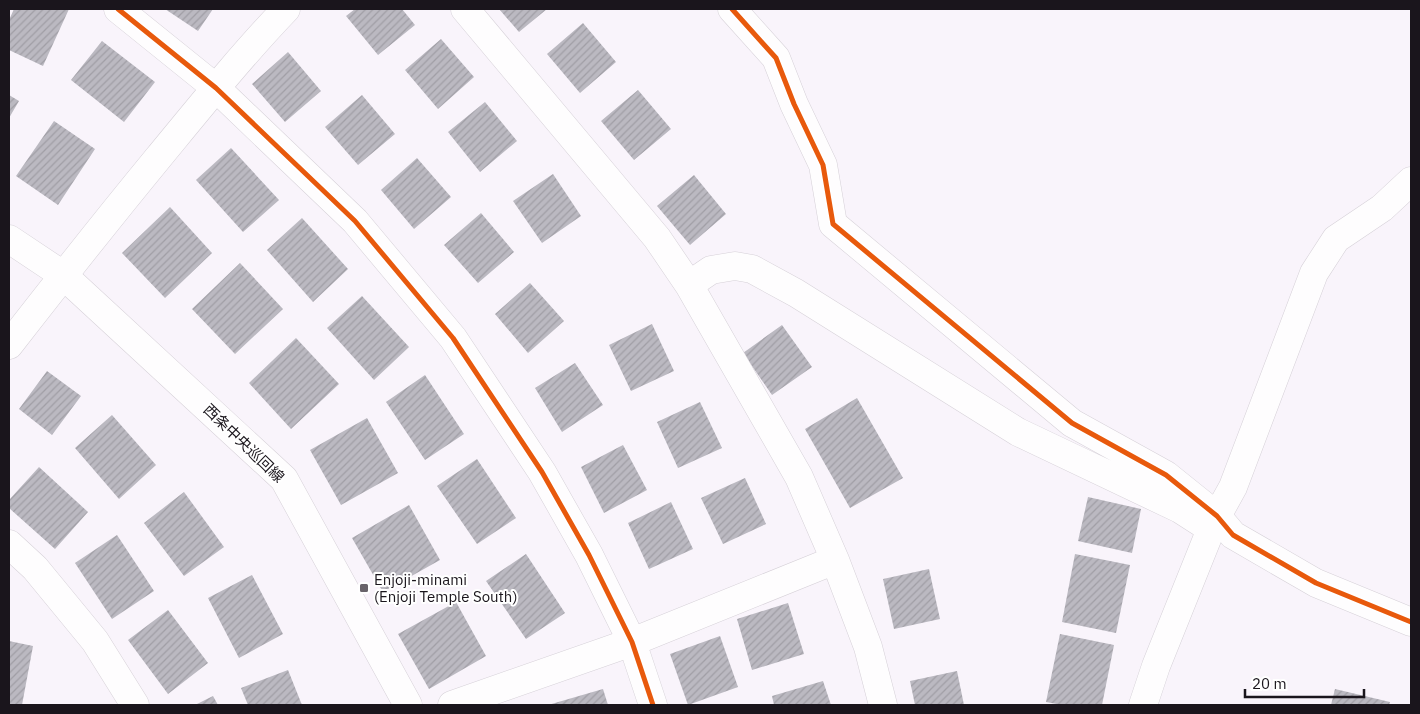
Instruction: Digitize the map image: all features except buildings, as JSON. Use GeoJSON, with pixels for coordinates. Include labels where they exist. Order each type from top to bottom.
{"type":"FeatureCollection","features":[{"type":"Feature","properties":{"kind":"street"},"geometry":{"type":"LineString","coordinates":[[118,9],[216,88],[355,221],[453,338],[542,472],[589,555],[632,642],[653,705]]}},
{"type":"Feature","properties":{"kind":"street"},"geometry":{"type":"LineString","coordinates":[[9,345],[63,275],[216,88],[286,9]]}},
{"type":"Feature","properties":{"kind":"street"},"geometry":{"type":"LineString","coordinates":[[465,9],[657,238],[689,285],[799,477],[835,560],[868,647],[883,705]]}},
{"type":"Feature","properties":{"kind":"street"},"geometry":{"type":"LineString","coordinates":[[732,9],[776,58],[794,104],[823,164],[833,224],[1072,423],[1166,475],[1214,522],[1316,583],[1411,622]]}},
{"type":"Feature","properties":{"kind":"street"},"geometry":{"type":"LineString","coordinates":[[1142,705],[1214,522],[1233,487],[1314,272],[1336,239],[1382,208],[1411,181]]}},
{"type":"Feature","properties":{"kind":"street","name":"西条中央巡回線"},"geometry":{"type":"LineString","coordinates":[[9,239],[63,275],[284,479],[408,705]]}},
{"type":"Feature","properties":{"kind":"street"},"geometry":{"type":"LineString","coordinates":[[689,285],[712,270],[735,266],[752,269],[796,293],[1018,432],[1180,509],[1214,522]]}},
{"type":"Feature","properties":{"kind":"street"},"geometry":{"type":"LineString","coordinates":[[9,544],[35,568],[95,641],[135,705]]}},
{"type":"Feature","properties":{"kind":"street"},"geometry":{"type":"LineString","coordinates":[[452,705],[632,642],[835,560]]}},
{"type":"Feature","properties":{"kind":"cycle path"},"geometry":{"type":"LineString","coordinates":[[118,9],[216,88],[355,221],[453,338],[542,472],[589,555],[632,642],[653,705]]}},
{"type":"Feature","properties":{"kind":"cycle path"},"geometry":{"type":"LineString","coordinates":[[732,9],[776,58],[794,104],[823,165],[833,224],[1072,423],[1166,475],[1217,516],[1233,535],[1316,583],[1411,622]]}},
{"type":"Feature","properties":{"kind":"place","name":"Enjoji-minami (Enjoji Temple South)"},"geometry":{"type":"Point","coordinates":[364,588]}}]}
